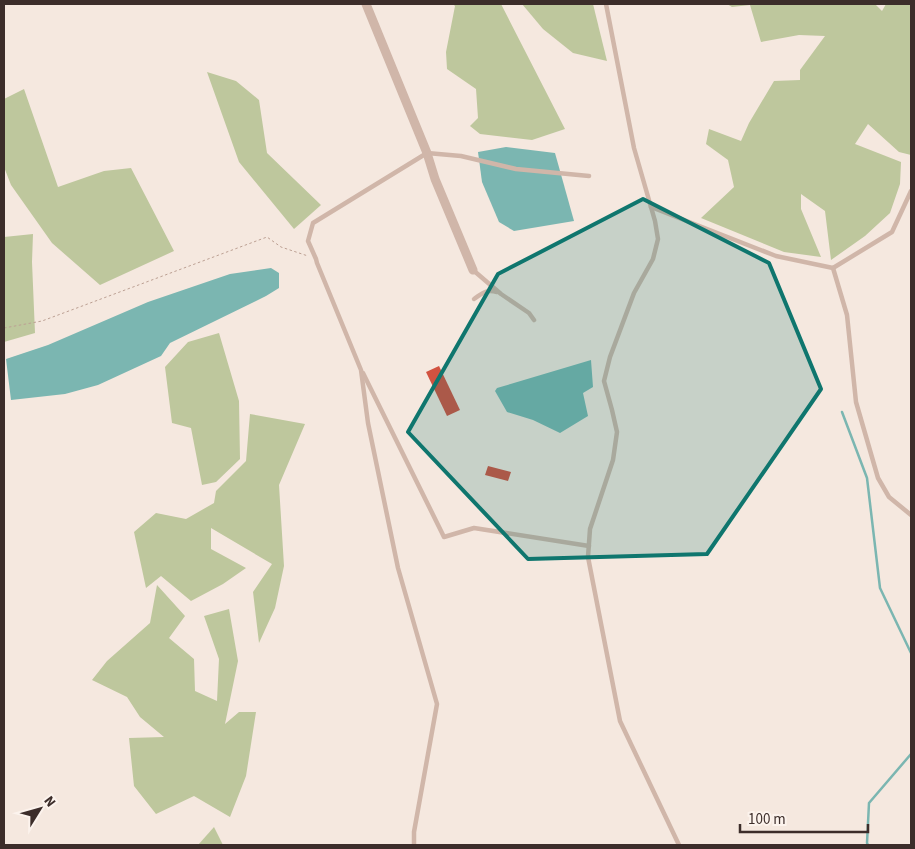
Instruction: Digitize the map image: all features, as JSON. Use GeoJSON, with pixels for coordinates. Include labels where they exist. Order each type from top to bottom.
{"type":"FeatureCollection","features":[{"type":"Feature","properties":{"kind":"street"},"geometry":{"type":"LineString","coordinates":[[366,4],[473,270]]}},
{"type":"Feature","properties":{"kind":"lane"},"geometry":{"type":"LineString","coordinates":[[606,4],[634,148],[658,239],[653,259],[634,292],[610,357],[604,381],[616,432],[613,460],[590,529],[588,557],[620,721],[679,845]]}},
{"type":"Feature","properties":{"kind":"lane"},"geometry":{"type":"LineString","coordinates":[[588,176],[516,169],[461,156],[427,152],[313,223],[308,241],[361,370],[444,537],[474,528],[589,546]]}},
{"type":"Feature","properties":{"kind":"lane"},"geometry":{"type":"LineString","coordinates":[[650,206],[776,256],[833,268],[892,232],[911,191]]}},
{"type":"Feature","properties":{"kind":"lane"},"geometry":{"type":"LineString","coordinates":[[833,268],[847,315],[856,402],[878,478],[889,497],[911,515]]}},
{"type":"Feature","properties":{"kind":"lane"},"geometry":{"type":"LineString","coordinates":[[473,270],[501,294],[529,313],[534,320]]}},
{"type":"Feature","properties":{"kind":"lane"},"geometry":{"type":"LineString","coordinates":[[474,300],[491,290],[501,294]]}},
{"type":"Feature","properties":{"kind":"lane"},"geometry":{"type":"LineString","coordinates":[[361,370],[368,423],[398,568],[437,704],[414,832],[414,845]]}},
{"type":"Feature","properties":{"kind":"path"},"geometry":{"type":"LineString","coordinates":[[4,328],[42,321],[267,236],[281,248],[316,259]]}},
{"type":"Feature","properties":{"kind":"highlighted area"},"geometry":{"type":"Polygon","coordinates":[[[643,199],[769,263],[821,389],[707,554],[528,559],[408,432],[498,274],[643,199]]]}},
{"type":"Feature","properties":{"kind":"green space"},"geometry":{"type":"Polygon","coordinates":[[[453,4],[501,4],[565,129],[532,140],[480,134],[470,126],[478,118],[476,89],[447,69],[446,52],[455,6],[453,4]]]}},
{"type":"Feature","properties":{"kind":"green space"},"geometry":{"type":"Polygon","coordinates":[[[522,4],[593,4],[607,61],[573,53],[543,29],[522,4]]]}},
{"type":"Feature","properties":{"kind":"green space"},"geometry":{"type":"Polygon","coordinates":[[[727,4],[875,4],[882,11],[886,4],[911,4],[911,155],[899,152],[868,124],[855,144],[901,162],[900,184],[890,213],[865,236],[831,260],[825,211],[801,194],[801,209],[821,257],[784,252],[701,218],[734,187],[728,160],[706,144],[709,129],[741,141],[749,123],[774,81],[800,80],[800,70],[825,36],[799,35],[761,42],[750,5],[732,7],[727,4]]]}},
{"type":"Feature","properties":{"kind":"green space"},"geometry":{"type":"Polygon","coordinates":[[[207,72],[236,81],[259,100],[267,153],[321,205],[294,229],[239,162],[207,72]]]}},
{"type":"Feature","properties":{"kind":"green space"},"geometry":{"type":"Polygon","coordinates":[[[24,89],[58,187],[104,171],[131,168],[174,251],[100,285],[52,243],[11,185],[4,167],[4,99],[24,89]]]}},
{"type":"Feature","properties":{"kind":"green space"},"geometry":{"type":"Polygon","coordinates":[[[33,234],[32,262],[35,333],[4,342],[4,237],[33,234]]]}},
{"type":"Feature","properties":{"kind":"green space"},"geometry":{"type":"Polygon","coordinates":[[[219,333],[239,401],[240,459],[216,482],[202,485],[191,428],[172,423],[165,367],[188,342],[219,333]]]}},
{"type":"Feature","properties":{"kind":"green space"},"geometry":{"type":"Polygon","coordinates":[[[250,414],[305,424],[279,485],[284,566],[275,608],[259,643],[253,592],[272,564],[211,528],[211,549],[246,568],[223,584],[191,601],[161,576],[146,588],[134,532],[156,513],[186,519],[214,503],[216,491],[246,461],[250,414]]]}},
{"type":"Feature","properties":{"kind":"green space"},"geometry":{"type":"Polygon","coordinates":[[[157,585],[185,616],[169,638],[194,659],[195,691],[217,701],[219,659],[204,616],[229,609],[238,661],[225,724],[239,712],[256,712],[246,776],[230,817],[194,796],[156,814],[134,786],[129,738],[164,737],[140,717],[127,697],[92,680],[107,661],[150,623],[157,585]]]}},
{"type":"Feature","properties":{"kind":"green space"},"geometry":{"type":"Polygon","coordinates":[[[214,827],[223,845],[198,845],[214,827]]]}},
{"type":"Feature","properties":{"kind":"water"},"geometry":{"type":"Polygon","coordinates":[[[506,147],[555,153],[574,221],[514,231],[499,222],[482,182],[478,152],[506,147]]]}},
{"type":"Feature","properties":{"kind":"water"},"geometry":{"type":"Polygon","coordinates":[[[271,268],[279,273],[279,288],[170,343],[161,356],[98,385],[65,394],[11,400],[6,359],[48,345],[148,302],[230,274],[271,268]]]}},
{"type":"Feature","properties":{"kind":"water"},"geometry":{"type":"Polygon","coordinates":[[[591,360],[593,387],[583,393],[588,416],[560,433],[533,420],[507,412],[495,391],[497,388],[591,360]]]}},
{"type":"Feature","properties":{"kind":"building"},"geometry":{"type":"Polygon","coordinates":[[[439,366],[460,410],[447,416],[426,372],[439,366]]]}},
{"type":"Feature","properties":{"kind":"building"},"geometry":{"type":"Polygon","coordinates":[[[488,466],[511,472],[508,481],[485,475],[488,466]]]}},
{"type":"Feature","properties":{"kind":"waterway"},"geometry":{"type":"LineString","coordinates":[[842,412],[867,478],[880,588],[911,653]]}},
{"type":"Feature","properties":{"kind":"waterway"},"geometry":{"type":"LineString","coordinates":[[868,845],[869,803],[911,754]]}}]}
